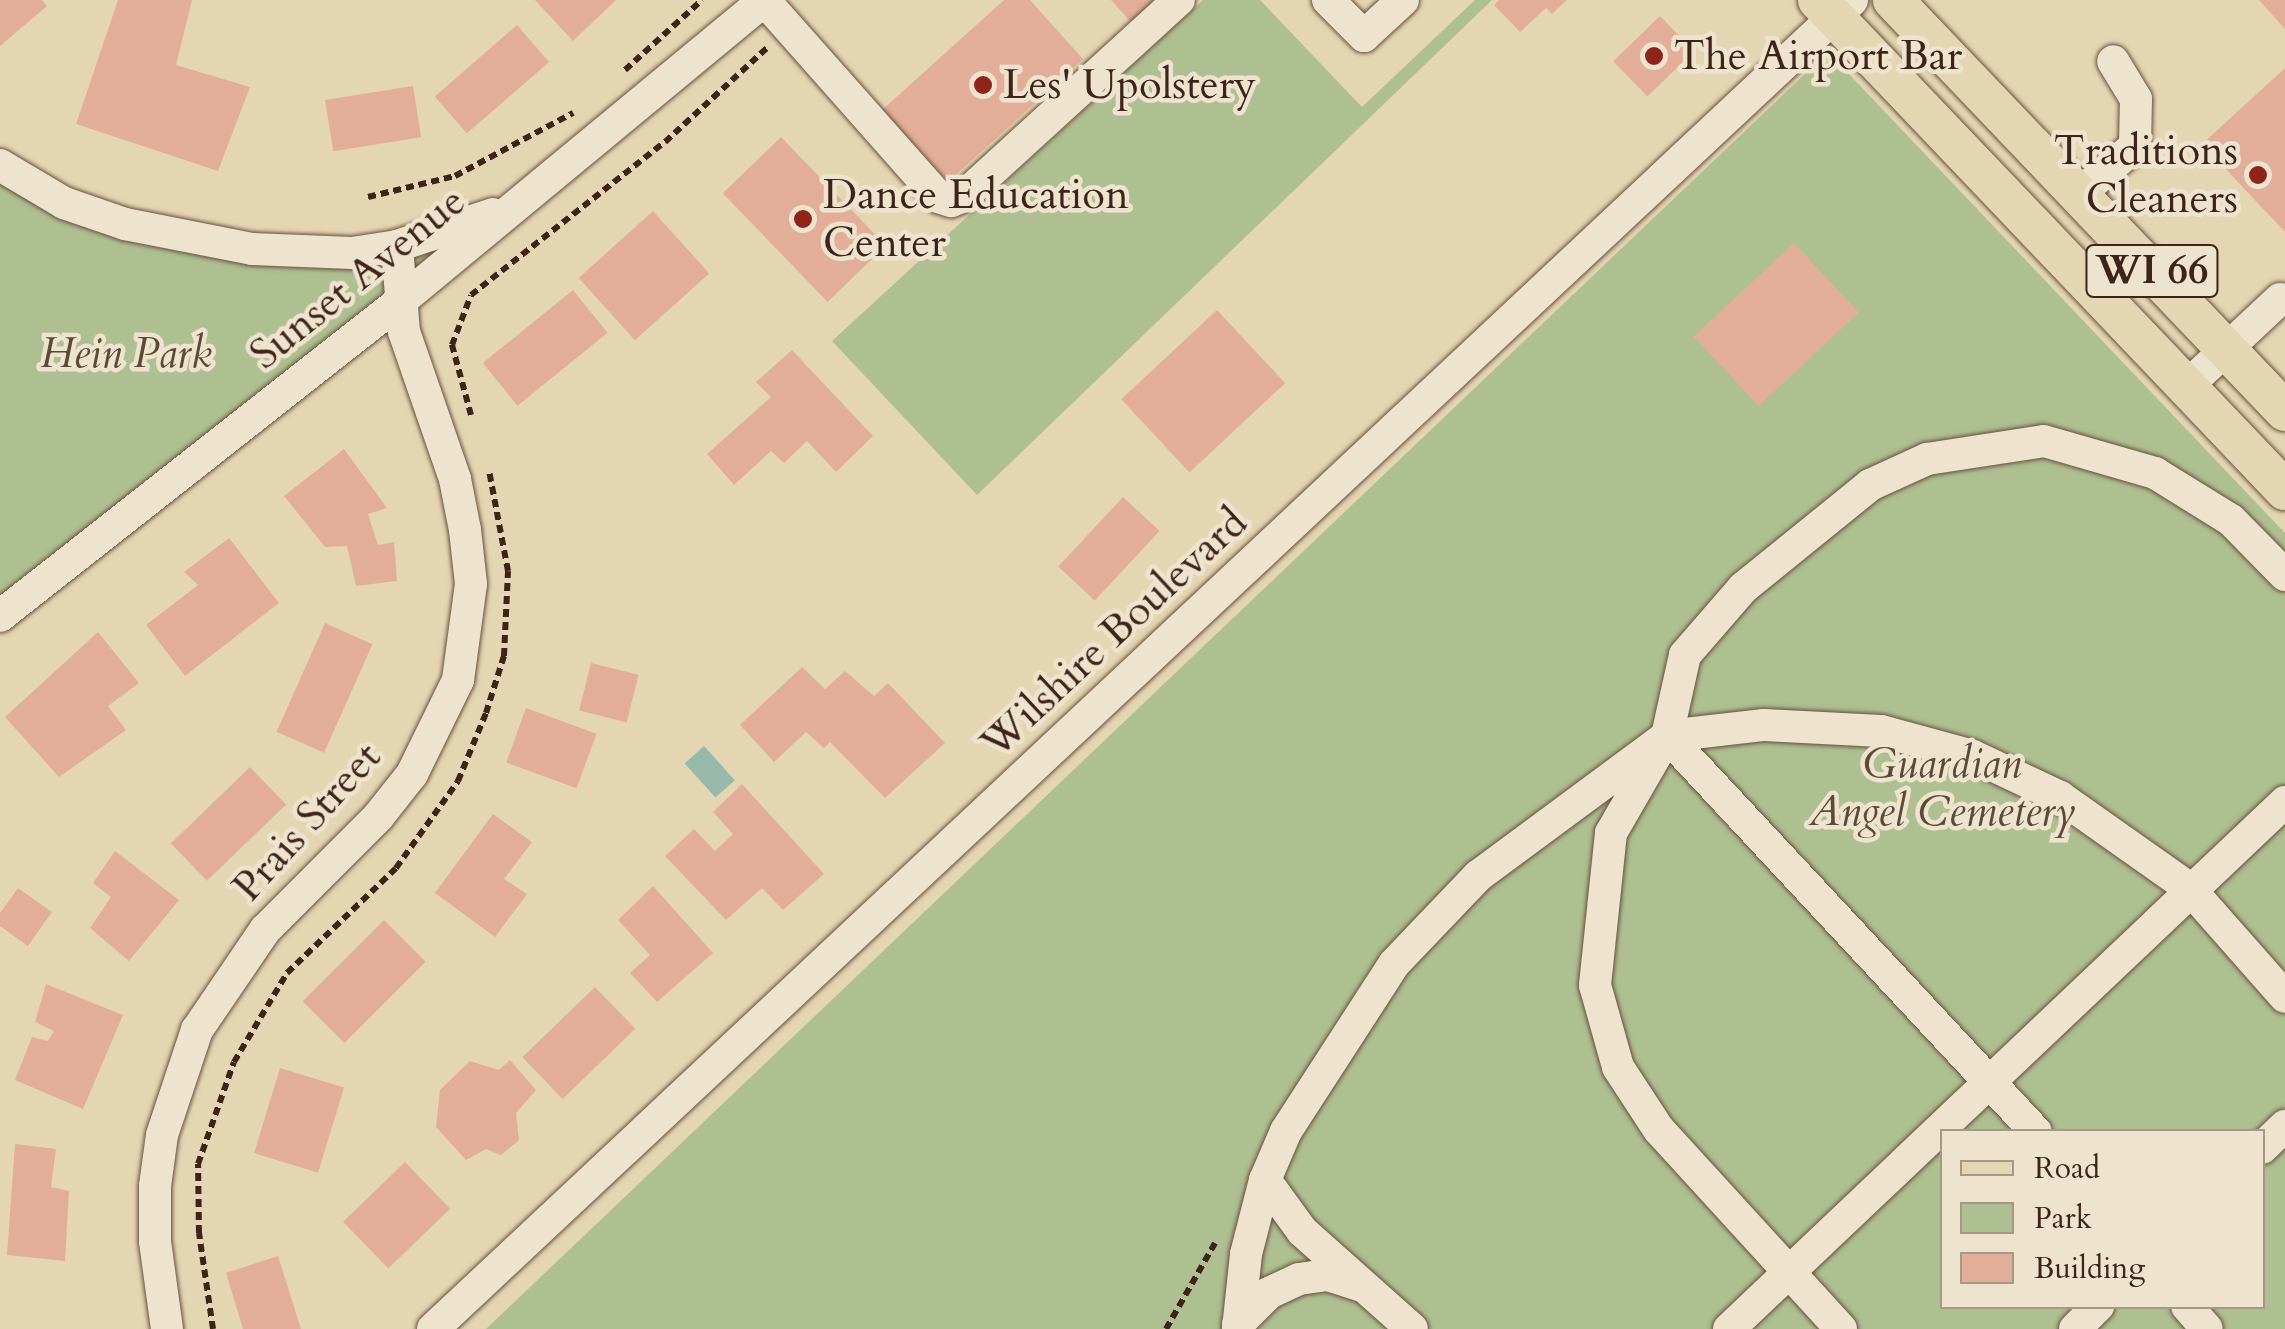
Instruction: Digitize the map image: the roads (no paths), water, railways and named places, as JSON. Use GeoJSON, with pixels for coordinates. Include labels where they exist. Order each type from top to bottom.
{"type":"FeatureCollection","features":[{"type":"Feature","properties":{"kind":"main road","name":"WI 66"},"geometry":{"type":"LineString","coordinates":[[1893,0],[2285,411]]}},
{"type":"Feature","properties":{"kind":"main road","name":"WI 66"},"geometry":{"type":"LineString","coordinates":[[1834,5],[2285,490]]}},
{"type":"Feature","properties":{"kind":"street"},"geometry":{"type":"LineString","coordinates":[[758,2],[938,197],[951,201],[964,196],[1179,0]]}},
{"type":"Feature","properties":{"kind":"street"},"geometry":{"type":"LineString","coordinates":[[1328,0],[1364,36],[1393,3]]}},
{"type":"Feature","properties":{"kind":"street","name":"Sunset Avenue"},"geometry":{"type":"LineString","coordinates":[[0,616],[402,300],[758,2]]}},
{"type":"Feature","properties":{"kind":"street","name":"Wilshire Boulevard"},"geometry":{"type":"LineString","coordinates":[[434,1329],[1834,5]]}},
{"type":"Feature","properties":{"kind":"street"},"geometry":{"type":"LineString","coordinates":[[2079,194],[2135,146],[2136,99],[2114,61]]}},
{"type":"Feature","properties":{"kind":"street"},"geometry":{"type":"LineString","coordinates":[[0,165],[64,203],[183,239],[307,252],[397,246],[519,204]]}},
{"type":"Feature","properties":{"kind":"street","name":"Prais Street"},"geometry":{"type":"LineString","coordinates":[[167,1329],[155,1242],[156,1186],[162,1135],[198,1030],[265,930],[378,817],[412,774],[458,680],[471,584],[465,530],[455,479],[404,332],[397,246]]}},
{"type":"Feature","properties":{"kind":"street"},"geometry":{"type":"LineString","coordinates":[[2186,387],[2280,299]]}},
{"type":"Feature","properties":{"kind":"street"},"geometry":{"type":"LineString","coordinates":[[1840,1329],[1659,1130],[1618,1067],[1595,985],[1611,833],[1666,736],[1685,655],[1744,588],[1870,485],[1928,459],[2044,441],[2155,473],[2231,520],[2285,575]]}},
{"type":"Feature","properties":{"kind":"street"},"geometry":{"type":"LineString","coordinates":[[1238,1326],[1246,1254],[1265,1180],[1286,1131],[1394,964],[1478,876],[1666,736],[1764,725],[1881,731],[1973,756],[2060,797],[2189,888],[2285,997]]}},
{"type":"Feature","properties":{"kind":"street"},"geometry":{"type":"LineString","coordinates":[[1666,736],[1992,1080],[2033,1129]]}},
{"type":"Feature","properties":{"kind":"street"},"geometry":{"type":"LineString","coordinates":[[1729,1329],[2189,888],[2285,802]]}},
{"type":"Feature","properties":{"kind":"street"},"geometry":{"type":"LineString","coordinates":[[2265,1145],[2285,1126]]}},
{"type":"Feature","properties":{"kind":"street"},"geometry":{"type":"LineString","coordinates":[[1265,1180],[1302,1231],[1412,1329]]}},
{"type":"Feature","properties":{"kind":"street"},"geometry":{"type":"LineString","coordinates":[[1238,1326],[1269,1292],[1298,1279],[1328,1276],[1366,1288]]}},
{"type":"Feature","properties":{"kind":"street"},"geometry":{"type":"LineString","coordinates":[[2074,1329],[2095,1309]]}},
{"type":"Feature","properties":{"kind":"street"},"geometry":{"type":"LineString","coordinates":[[2190,1309],[2207,1329]]}},
{"type":"Feature","properties":{"kind":"place","name":"The Airport Bar"},"geometry":{"type":"Point","coordinates":[1654,56]}},
{"type":"Feature","properties":{"kind":"place","name":"Les' Upolstery"},"geometry":{"type":"Point","coordinates":[983,85]}},
{"type":"Feature","properties":{"kind":"place","name":"Traditions Cleaners"},"geometry":{"type":"Point","coordinates":[2258,175]}},
{"type":"Feature","properties":{"kind":"place","name":"Dance Education Center"},"geometry":{"type":"Point","coordinates":[803,219]}},
{"type":"Feature","properties":{"kind":"park label","name":"Hein Park"},"geometry":{"type":"Point","coordinates":[126,354]}},
{"type":"Feature","properties":{"kind":"park label","name":"Guardian Angel Cemetery"},"geometry":{"type":"Point","coordinates":[1942,788]}}]}
